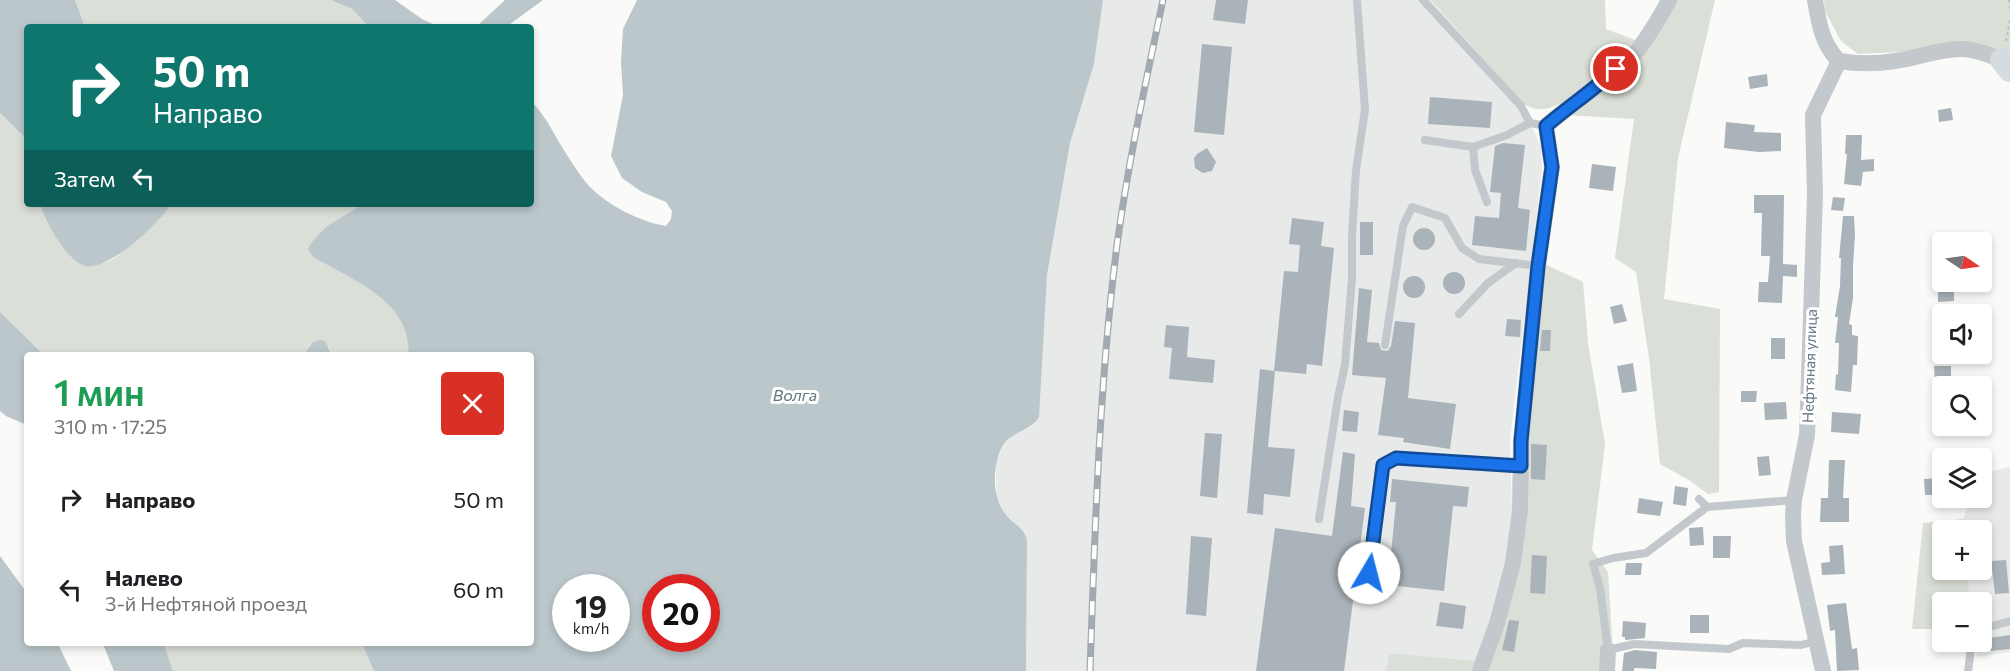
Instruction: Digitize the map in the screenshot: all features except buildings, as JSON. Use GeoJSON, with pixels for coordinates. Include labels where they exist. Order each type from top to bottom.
{"type":"FeatureCollection","features":[{"type":"Feature","properties":{"kind":"street"},"geometry":{"type":"LineString","coordinates":[[1480,671],[1497,622],[1513,563],[1520,510],[1521,441],[1538,266],[1552,167],[1538,125],[1599,85],[1634,53],[1669,0]]}},
{"type":"Feature","properties":{"kind":"street"},"geometry":{"type":"LineString","coordinates":[[1815,0],[1819,26],[1827,49],[1839,62],[1857,64],[1894,62],[1962,49],[1983,53],[2006,65]]}},
{"type":"Feature","properties":{"kind":"street","name":"Нефтяная улица"},"geometry":{"type":"LineString","coordinates":[[1823,671],[1794,542],[1794,500],[1807,435],[1815,195],[1814,115],[1828,79],[1839,62]]}},
{"type":"Feature","properties":{"kind":"street"},"geometry":{"type":"LineString","coordinates":[[1607,671],[1608,650]]}},
{"type":"Feature","properties":{"kind":"lane"},"geometry":{"type":"LineString","coordinates":[[1319,519],[1345,365],[1352,278],[1356,170],[1365,110],[1357,0]]}},
{"type":"Feature","properties":{"kind":"lane"},"geometry":{"type":"LineString","coordinates":[[1423,0],[1538,125],[1473,147],[1425,140]]}},
{"type":"Feature","properties":{"kind":"lane"},"geometry":{"type":"LineString","coordinates":[[1473,147],[1475,170],[1487,201]]}},
{"type":"Feature","properties":{"kind":"lane"},"geometry":{"type":"LineString","coordinates":[[1385,345],[1402,226],[1412,207],[1445,218],[1462,248],[1479,259],[1538,266]]}},
{"type":"Feature","properties":{"kind":"lane"},"geometry":{"type":"LineString","coordinates":[[1459,314],[1488,283],[1516,263]]}},
{"type":"Feature","properties":{"kind":"lane"},"geometry":{"type":"LineString","coordinates":[[1366,595],[1383,465],[1396,458],[1521,466]]}},
{"type":"Feature","properties":{"kind":"lane"},"geometry":{"type":"LineString","coordinates":[[1699,500],[1707,507]]}},
{"type":"Feature","properties":{"kind":"lane"},"geometry":{"type":"LineString","coordinates":[[1794,500],[1707,507],[1646,553],[1613,558],[1593,564],[1600,588],[1608,650],[1634,644],[1728,649],[1743,644],[1801,645],[1816,641]]}},
{"type":"Feature","properties":{"kind":"lane"},"geometry":{"type":"LineString","coordinates":[[1992,626],[2010,621]]}},
{"type":"Feature","properties":{"kind":"lane"},"geometry":{"type":"LineString","coordinates":[[1968,671],[1971,652]]}},
{"type":"Feature","properties":{"kind":"path"},"geometry":{"type":"LineString","coordinates":[[2008,0],[2010,9]]}},
{"type":"Feature","properties":{"kind":"shaded area"},"geometry":{"type":"Polygon","coordinates":[[[75,0],[331,0],[352,9],[366,24],[84,24],[75,0]]]}},
{"type":"Feature","properties":{"kind":"shaded area"},"geometry":{"type":"Polygon","coordinates":[[[1103,0],[1431,0],[1522,103],[1541,147],[1542,168],[1510,441],[1512,510],[1505,563],[1478,661],[1389,653],[1386,671],[1026,671],[1027,540],[1025,533],[1005,514],[997,496],[995,466],[1002,448],[1010,437],[1033,426],[1038,417],[1047,275],[1070,143],[1094,64],[1103,0]]]}},
{"type":"Feature","properties":{"kind":"shaded area"},"geometry":{"type":"Polygon","coordinates":[[[1431,0],[1605,0],[1606,29],[1635,40],[1595,79],[1572,97],[1549,108],[1535,108],[1522,103],[1431,0]]]}},
{"type":"Feature","properties":{"kind":"shaded area"},"geometry":{"type":"Polygon","coordinates":[[[1676,0],[1715,0],[1678,158],[1664,299],[1720,309],[1719,492],[1708,494],[1689,480],[1660,464],[1649,358],[1636,272],[1615,258],[1634,119],[1566,115],[1676,0]]]}},
{"type":"Feature","properties":{"kind":"shaded area"},"geometry":{"type":"Polygon","coordinates":[[[1824,0],[2010,0],[2010,52],[1966,44],[1858,54],[1841,41],[1825,11],[1824,0]]]}},
{"type":"Feature","properties":{"kind":"shaded area"},"geometry":{"type":"Polygon","coordinates":[[[0,113],[24,137],[24,207],[41,207],[57,237],[82,265],[104,263],[113,259],[141,236],[168,207],[358,207],[327,226],[313,257],[365,286],[389,305],[407,331],[408,352],[331,352],[329,347],[311,343],[305,352],[41,352],[0,312],[0,113]]]}},
{"type":"Feature","properties":{"kind":"shaded area"},"geometry":{"type":"Polygon","coordinates":[[[1545,264],[1583,282],[1588,343],[1605,444],[1592,550],[1608,572],[1614,671],[1486,671],[1526,440],[1545,264]]]}},
{"type":"Feature","properties":{"kind":"shaded area"},"geometry":{"type":"Polygon","coordinates":[[[2010,467],[2010,652],[1977,657],[1976,652],[1992,652],[1992,592],[1969,592],[1968,580],[1992,580],[1992,520],[1963,519],[1967,508],[1992,508],[1992,471],[2010,467]]]}},
{"type":"Feature","properties":{"kind":"shaded area"},"geometry":{"type":"Polygon","coordinates":[[[1932,522],[1932,580],[1968,580],[1969,592],[1932,592],[1932,629],[1912,629],[1923,523],[1932,522]]]}},
{"type":"Feature","properties":{"kind":"shaded area"},"geometry":{"type":"Polygon","coordinates":[[[165,646],[363,646],[374,671],[173,671],[165,646]]]}},
{"type":"Feature","properties":{"kind":"shaded area"},"geometry":{"type":"Polygon","coordinates":[[[1389,653],[1478,661],[1474,671],[1386,671],[1389,653]]]}},
{"type":"Feature","properties":{"kind":"water"},"geometry":{"type":"Polygon","coordinates":[[[0,0],[75,0],[84,24],[24,24],[24,137],[0,113],[0,0]]]}},
{"type":"Feature","properties":{"kind":"water"},"geometry":{"type":"Polygon","coordinates":[[[331,0],[395,0],[433,24],[366,24],[352,9],[331,0]]]}},
{"type":"Feature","properties":{"kind":"water"},"geometry":{"type":"Polygon","coordinates":[[[505,0],[543,0],[510,24],[479,24],[505,0]]]}},
{"type":"Feature","properties":{"kind":"water","name":"Волга"},"geometry":{"type":"Polygon","coordinates":[[[637,0],[1103,0],[1094,64],[1070,143],[1047,275],[1039,417],[1031,426],[1009,438],[1001,449],[996,465],[995,483],[998,501],[1007,516],[1022,530],[1027,540],[1026,671],[374,671],[363,646],[534,646],[534,352],[408,352],[407,337],[401,321],[391,307],[361,284],[313,257],[308,249],[327,226],[358,207],[534,207],[534,104],[592,189],[627,213],[666,226],[671,219],[672,211],[666,202],[642,192],[622,178],[611,156],[623,95],[621,63],[623,29],[637,0]]]}},
{"type":"Feature","properties":{"kind":"water"},"geometry":{"type":"Polygon","coordinates":[[[41,207],[169,207],[144,234],[118,255],[92,266],[82,265],[69,254],[46,220],[41,207]]]}},
{"type":"Feature","properties":{"kind":"water"},"geometry":{"type":"Polygon","coordinates":[[[0,312],[41,352],[24,352],[24,424],[0,411],[0,312]]]}},
{"type":"Feature","properties":{"kind":"water"},"geometry":{"type":"Polygon","coordinates":[[[318,340],[325,341],[330,352],[305,352],[312,343],[318,340]]]}},
{"type":"Feature","properties":{"kind":"water"},"geometry":{"type":"Polygon","coordinates":[[[0,556],[24,589],[24,646],[59,646],[71,671],[0,671],[0,556]]]}},
{"type":"Feature","properties":{"kind":"water"},"geometry":{"type":"Polygon","coordinates":[[[104,646],[165,646],[173,671],[114,671],[104,646]]]}},
{"type":"Feature","properties":{"kind":"railway"},"geometry":{"type":"LineString","coordinates":[[1090,671],[1099,458],[1111,298],[1126,184],[1163,0]]}},
{"type":"Feature","properties":{"kind":"route"},"geometry":{"type":"LineString","coordinates":[[1369,573],[1383,465],[1396,458],[1521,466],[1521,441],[1538,266],[1552,167],[1546,126],[1616,69]]}}]}
